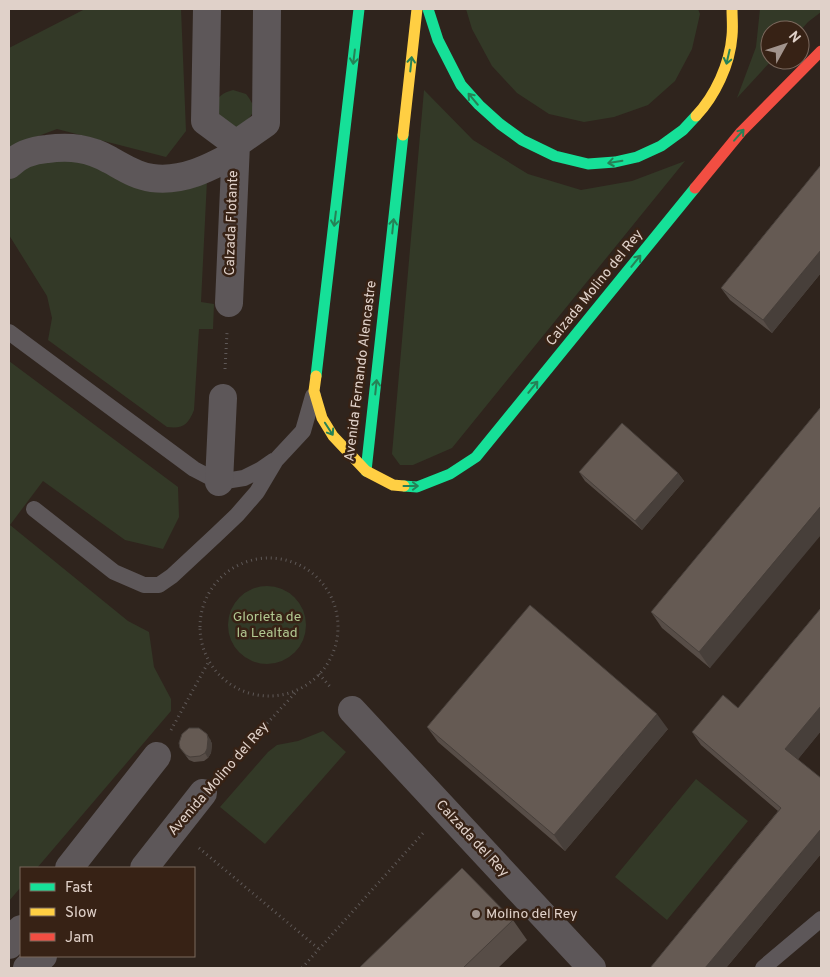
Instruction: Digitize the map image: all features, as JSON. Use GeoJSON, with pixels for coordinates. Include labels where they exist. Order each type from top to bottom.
{"type":"FeatureCollection","features":[{"type":"Feature","properties":{"kind":"street"},"geometry":{"type":"LineString","coordinates":[[207,9],[205,121],[235,149]]}},
{"type":"Feature","properties":{"kind":"street"},"geometry":{"type":"LineString","coordinates":[[9,165],[35,150],[64,147],[86,150],[108,159],[129,171],[151,178],[170,179],[188,176],[214,166],[266,122],[268,9]]}},
{"type":"Feature","properties":{"kind":"street","name":"Avenida Fernando Alencastre"},"geometry":{"type":"LineString","coordinates":[[359,9],[314,391],[322,418],[333,436],[366,471]]}},
{"type":"Feature","properties":{"kind":"street","name":"Avenida Fernando Alencastre"},"geometry":{"type":"LineString","coordinates":[[366,471],[417,9]]}},
{"type":"Feature","properties":{"kind":"street"},"geometry":{"type":"LineString","coordinates":[[428,9],[438,40],[461,85],[479,105],[522,140],[555,156],[588,164],[615,162],[637,157],[661,146],[683,130],[701,111],[716,88],[726,64],[732,37],[732,9]]}},
{"type":"Feature","properties":{"kind":"street","name":"Calzada Molino del Rey"},"geometry":{"type":"LineString","coordinates":[[366,471],[393,485],[417,487],[450,474],[476,457],[741,132],[821,51]]}},
{"type":"Feature","properties":{"kind":"street","name":"Calzada Flotante"},"geometry":{"type":"LineString","coordinates":[[229,303],[235,149]]}},
{"type":"Feature","properties":{"kind":"street"},"geometry":{"type":"LineString","coordinates":[[219,482],[223,398]]}},
{"type":"Feature","properties":{"kind":"street","name":"Calzada del Rey"},"geometry":{"type":"LineString","coordinates":[[352,710],[592,968]]}},
{"type":"Feature","properties":{"kind":"street"},"geometry":{"type":"LineString","coordinates":[[70,867],[157,756]]}},
{"type":"Feature","properties":{"kind":"street","name":"Avenida Molino del Rey"},"geometry":{"type":"LineString","coordinates":[[145,867],[203,793]]}},
{"type":"Feature","properties":{"kind":"street"},"geometry":{"type":"LineString","coordinates":[[9,945],[20,931]]}},
{"type":"Feature","properties":{"kind":"street"},"geometry":{"type":"LineString","coordinates":[[27,968],[42,957]]}},
{"type":"Feature","properties":{"kind":"lane"},"geometry":{"type":"LineString","coordinates":[[9,332],[194,469],[219,482],[244,478],[276,460]]}},
{"type":"Feature","properties":{"kind":"lane"},"geometry":{"type":"LineString","coordinates":[[34,509],[114,572],[144,585],[159,585],[172,576],[238,515],[257,492],[276,460],[304,431],[314,391]]}},
{"type":"Feature","properties":{"kind":"lane"},"geometry":{"type":"LineString","coordinates":[[763,968],[821,919]]}},
{"type":"Feature","properties":{"kind":"path"},"geometry":{"type":"LineString","coordinates":[[223,398],[229,303]]}},
{"type":"Feature","properties":{"kind":"path"},"geometry":{"type":"LineString","coordinates":[[256,558],[279,558],[300,565],[318,578],[331,596],[338,618],[337,640],[330,661],[316,679],[297,691],[276,696],[253,694],[231,685],[214,670],[209,660],[202,648],[199,625],[204,602],[215,583],[234,566],[256,558]]}},
{"type":"Feature","properties":{"kind":"path"},"geometry":{"type":"LineString","coordinates":[[157,756],[209,660]]}},
{"type":"Feature","properties":{"kind":"path","name":"Avenida Molino del Rey"},"geometry":{"type":"LineString","coordinates":[[203,793],[297,691]]}},
{"type":"Feature","properties":{"kind":"path"},"geometry":{"type":"LineString","coordinates":[[302,968],[444,810]]}},
{"type":"Feature","properties":{"kind":"path"},"geometry":{"type":"LineString","coordinates":[[175,829],[319,949]]}},
{"type":"Feature","properties":{"kind":"green space"},"geometry":{"type":"Polygon","coordinates":[[[85,9],[181,9],[186,131],[166,157],[57,129],[9,147],[9,48],[85,9]]]}},
{"type":"Feature","properties":{"kind":"green space"},"geometry":{"type":"Polygon","coordinates":[[[466,9],[698,9],[700,14],[692,49],[675,81],[648,105],[614,117],[584,122],[549,114],[517,93],[492,66],[472,29],[466,9]]]}},
{"type":"Feature","properties":{"kind":"green space"},"geometry":{"type":"Polygon","coordinates":[[[760,9],[821,9],[821,12],[810,20],[760,20],[760,70],[763,70],[737,98],[756,47],[760,9]]]}},
{"type":"Feature","properties":{"kind":"green space"},"geometry":{"type":"Polygon","coordinates":[[[233,90],[246,94],[253,105],[252,113],[238,128],[221,124],[215,107],[215,103],[219,98],[233,90]]]}},
{"type":"Feature","properties":{"kind":"green space"},"geometry":{"type":"Polygon","coordinates":[[[424,90],[473,140],[528,174],[581,190],[632,181],[685,161],[452,448],[413,465],[400,465],[392,454],[424,90]]]}},
{"type":"Feature","properties":{"kind":"green space"},"geometry":{"type":"Polygon","coordinates":[[[65,156],[207,180],[201,302],[214,304],[213,329],[199,329],[194,410],[190,419],[184,425],[167,427],[48,340],[52,318],[47,296],[9,235],[9,177],[26,164],[65,156]]]}},
{"type":"Feature","properties":{"kind":"green space"},"geometry":{"type":"Polygon","coordinates":[[[9,361],[178,487],[179,517],[163,549],[125,540],[43,481],[10,525],[128,621],[149,632],[154,667],[171,699],[171,711],[38,867],[20,867],[20,888],[9,901],[9,361]]]}},
{"type":"Feature","properties":{"kind":"green space","name":"Glorieta de la Lealtad"},"geometry":{"type":"Polygon","coordinates":[[[267,586],[282,589],[299,603],[303,610],[306,625],[303,640],[289,657],[282,661],[267,664],[252,661],[235,647],[231,640],[228,625],[231,610],[245,593],[252,589],[267,586]]]}},
{"type":"Feature","properties":{"kind":"green space"},"geometry":{"type":"Polygon","coordinates":[[[323,731],[346,752],[265,844],[220,807],[268,752],[277,745],[298,741],[323,731]]]}},
{"type":"Feature","properties":{"kind":"green space"},"geometry":{"type":"Polygon","coordinates":[[[696,779],[748,821],[667,920],[615,877],[696,779]]]}},
{"type":"Feature","properties":{"kind":"building"},"geometry":{"type":"Polygon","coordinates":[[[821,165],[821,250],[763,320],[721,288],[821,165]]]}},
{"type":"Feature","properties":{"kind":"building"},"geometry":{"type":"Polygon","coordinates":[[[821,407],[821,506],[699,652],[651,612],[821,407]]]}},
{"type":"Feature","properties":{"kind":"building"},"geometry":{"type":"Polygon","coordinates":[[[622,423],[678,473],[635,521],[579,472],[622,423]]]}},
{"type":"Feature","properties":{"kind":"building"},"geometry":{"type":"Polygon","coordinates":[[[530,605],[657,714],[554,835],[427,727],[530,605]]]}},
{"type":"Feature","properties":{"kind":"building"},"geometry":{"type":"Polygon","coordinates":[[[821,608],[821,706],[785,749],[821,778],[821,829],[705,968],[650,968],[781,808],[692,732],[723,695],[738,708],[821,608]]]}},
{"type":"Feature","properties":{"kind":"building"},"geometry":{"type":"Polygon","coordinates":[[[189,728],[199,728],[207,734],[207,749],[200,756],[190,757],[180,748],[179,743],[182,734],[189,728]]]}},
{"type":"Feature","properties":{"kind":"building"},"geometry":{"type":"Polygon","coordinates":[[[462,868],[513,920],[463,968],[359,968],[462,868]]]}},
{"type":"Feature","properties":{"kind":"traffic: fast"},"geometry":{"type":"LineString","coordinates":[[316,376],[359,9]]}},
{"type":"Feature","properties":{"kind":"traffic: fast"},"geometry":{"type":"LineString","coordinates":[[428,9],[438,40],[461,85],[500,124],[522,140],[555,156],[588,164],[615,162],[637,157],[661,146],[683,130],[696,116]]}},
{"type":"Feature","properties":{"kind":"traffic: fast"},"geometry":{"type":"LineString","coordinates":[[366,471],[403,135]]}},
{"type":"Feature","properties":{"kind":"traffic: fast"},"geometry":{"type":"LineString","coordinates":[[404,486],[417,487],[450,474],[476,457],[695,188]]}},
{"type":"Feature","properties":{"kind":"traffic: slow"},"geometry":{"type":"LineString","coordinates":[[403,135],[417,9]]}},
{"type":"Feature","properties":{"kind":"traffic: slow"},"geometry":{"type":"LineString","coordinates":[[696,116],[709,99],[725,68],[731,47],[732,9]]}},
{"type":"Feature","properties":{"kind":"traffic: slow"},"geometry":{"type":"LineString","coordinates":[[316,376],[314,391],[322,418],[333,436],[366,471],[393,485],[404,486]]}},
{"type":"Feature","properties":{"kind":"traffic: jam"},"geometry":{"type":"LineString","coordinates":[[695,188],[741,132],[821,51]]}},
{"type":"Feature","properties":{"kind":"place","name":"Molino del Rey"},"geometry":{"type":"Point","coordinates":[476,914]}}]}
